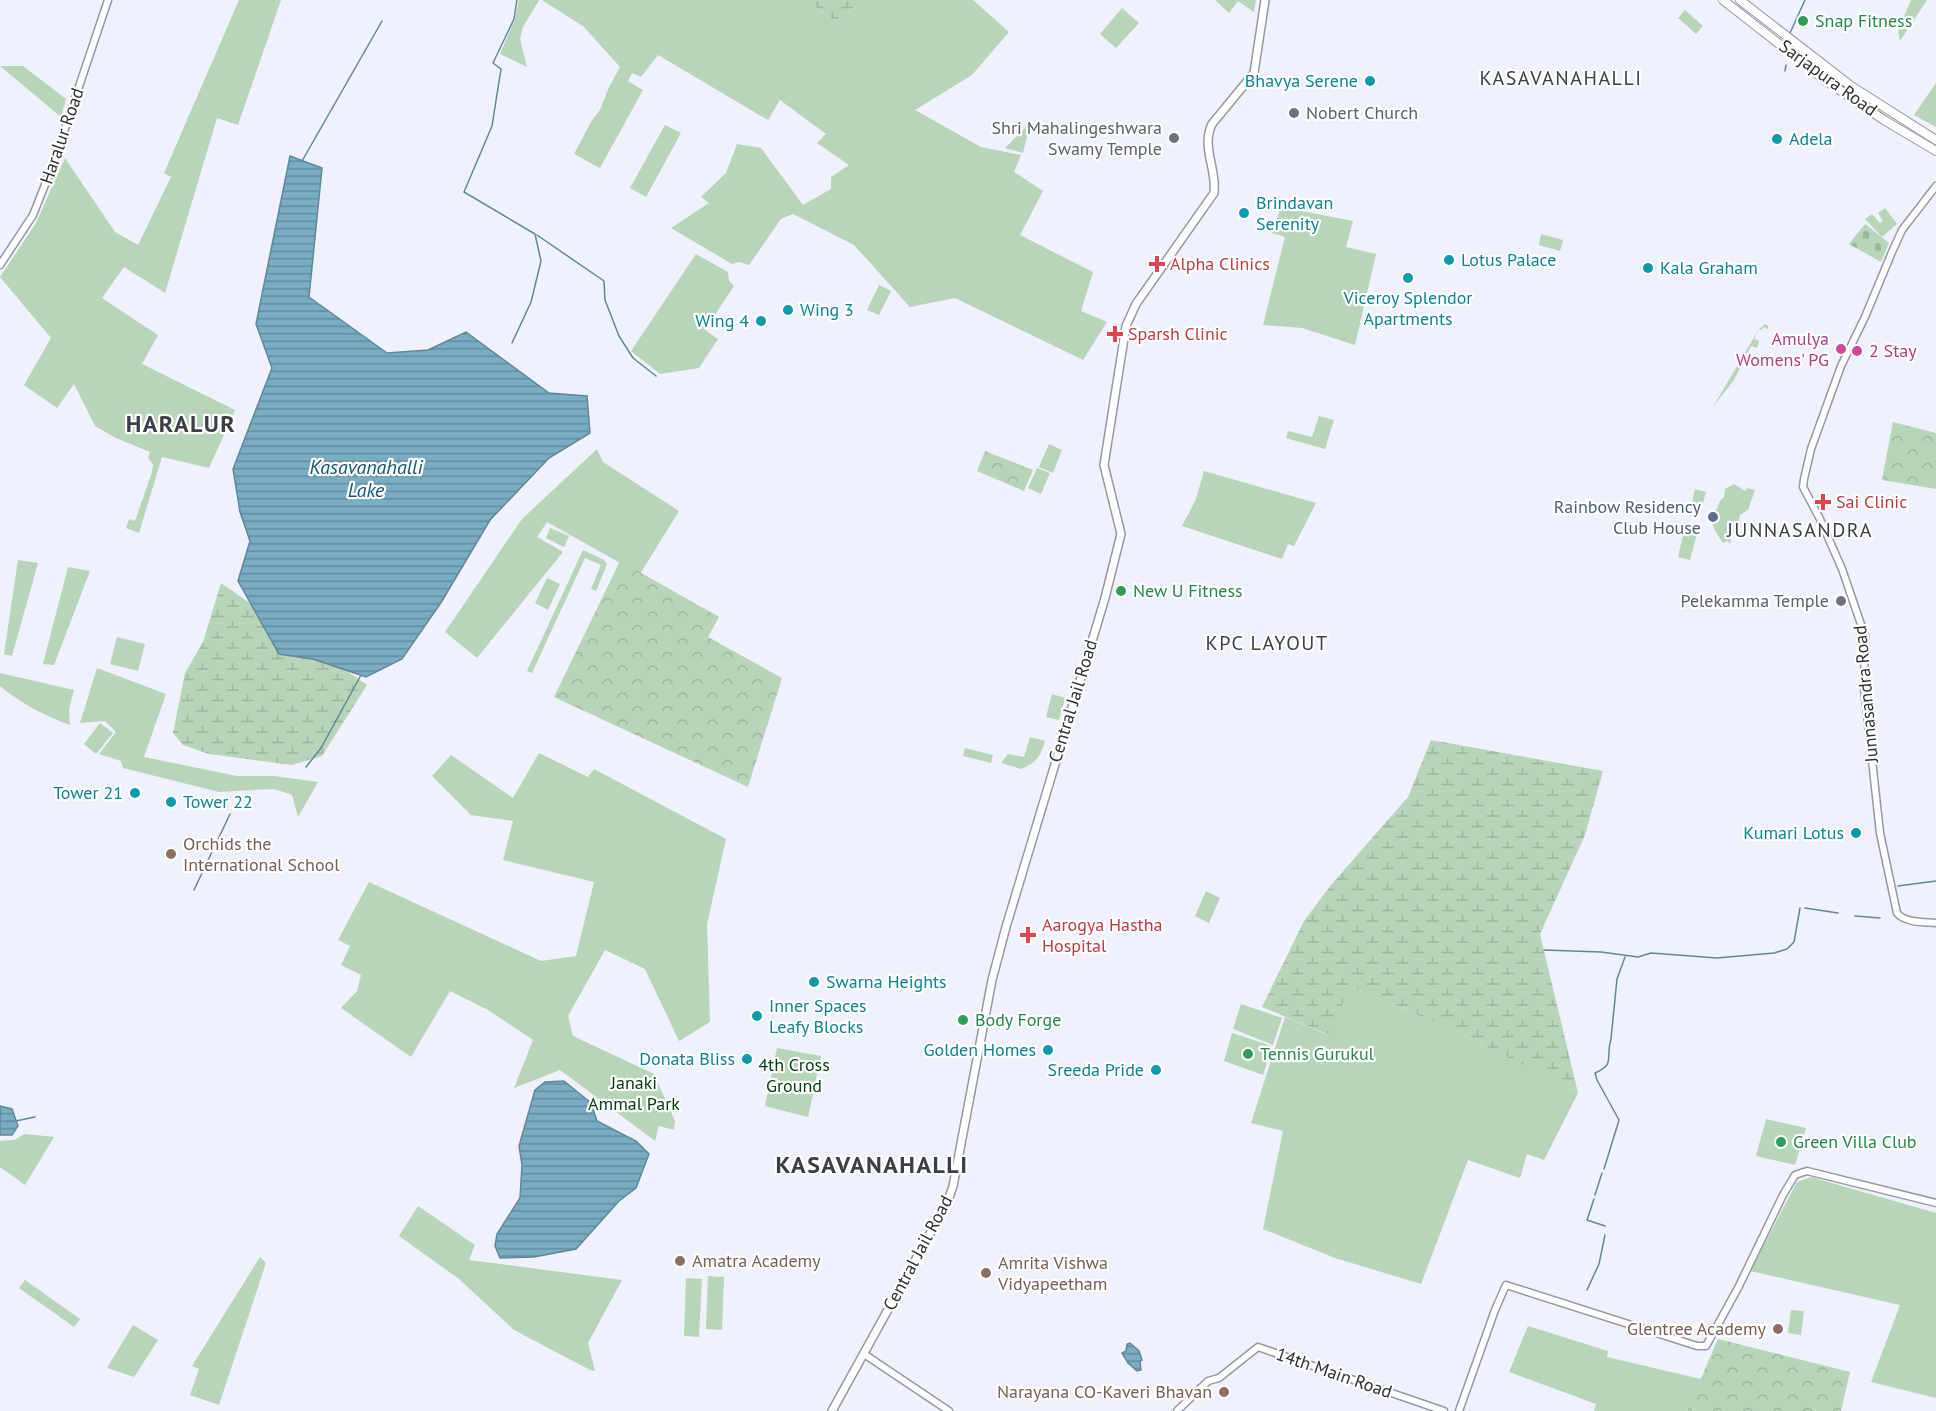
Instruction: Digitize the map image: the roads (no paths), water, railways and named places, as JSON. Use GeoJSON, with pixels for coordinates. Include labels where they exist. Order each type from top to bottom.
{"type":"FeatureCollection","features":[{"type":"Feature","properties":{"kind":"main road","name":"Central Jail Road"},"geometry":{"type":"LineString","coordinates":[[832,1411],[948,1201],[953,1186],[992,980],[1108,588],[1121,534],[1104,465],[1126,326],[1136,304],[1214,193],[1215,183],[1207,142],[1208,132],[1254,73],[1264,0]]}},
{"type":"Feature","properties":{"kind":"main road","name":"Sarjapura Road"},"geometry":{"type":"LineString","coordinates":[[1723,0],[1823,83],[1936,151]]}},
{"type":"Feature","properties":{"kind":"main road","name":"Sarjapura Road"},"geometry":{"type":"LineString","coordinates":[[1740,0],[1851,86],[1936,140]]}},
{"type":"Feature","properties":{"kind":"main road"},"geometry":{"type":"LineString","coordinates":[[1888,122],[1894,114]]}},
{"type":"Feature","properties":{"kind":"street","name":"Haralur Road"},"geometry":{"type":"LineString","coordinates":[[0,265],[33,215],[55,158],[108,0]]}},
{"type":"Feature","properties":{"kind":"street","name":"Junnasandra Road"},"geometry":{"type":"LineString","coordinates":[[1936,186],[1902,230],[1841,366],[1808,461],[1803,487],[1825,528],[1842,568],[1865,636],[1864,693],[1880,833],[1897,913],[1900,917],[1909,920],[1936,923]]}},
{"type":"Feature","properties":{"kind":"street"},"geometry":{"type":"LineString","coordinates":[[1459,1411],[1506,1285],[1697,1346],[1706,1346],[1795,1175],[1806,1171],[1936,1203]]}},
{"type":"Feature","properties":{"kind":"street","name":"14th Main Road"},"geometry":{"type":"LineString","coordinates":[[1177,1411],[1208,1381],[1219,1378],[1258,1347],[1444,1411]]}},
{"type":"Feature","properties":{"kind":"street"},"geometry":{"type":"LineString","coordinates":[[864,1354],[949,1411]]}},
{"type":"Feature","properties":{"kind":"water","name":"Kasavanahalli Lake"},"geometry":{"type":"Polygon","coordinates":[[[290,156],[322,168],[309,297],[387,353],[428,350],[466,332],[549,393],[587,396],[590,433],[549,458],[490,520],[442,601],[402,659],[366,677],[313,659],[279,654],[238,581],[250,541],[240,512],[233,469],[272,368],[256,324],[290,156]]]}},
{"type":"Feature","properties":{"kind":"water"},"geometry":{"type":"Polygon","coordinates":[[[564,1081],[591,1103],[597,1121],[636,1141],[649,1154],[636,1188],[619,1201],[576,1249],[534,1257],[500,1258],[495,1246],[497,1234],[520,1198],[522,1165],[519,1146],[535,1090],[545,1082],[564,1081]]]}},
{"type":"Feature","properties":{"kind":"water"},"geometry":{"type":"Polygon","coordinates":[[[0,1106],[12,1109],[18,1126],[12,1135],[0,1135],[0,1106]]]}},
{"type":"Feature","properties":{"kind":"water"},"geometry":{"type":"Polygon","coordinates":[[[1130,1343],[1139,1351],[1142,1360],[1140,1361],[1141,1370],[1137,1371],[1128,1363],[1122,1353],[1126,1351],[1127,1344],[1130,1343]]]}},
{"type":"Feature","properties":{"kind":"waterway"},"geometry":{"type":"LineString","coordinates":[[512,343],[531,302],[541,261],[535,234],[464,192],[492,126],[501,69],[493,63],[514,19],[517,0]]}},
{"type":"Feature","properties":{"kind":"waterway"},"geometry":{"type":"LineString","coordinates":[[1790,33],[1805,0]]}},
{"type":"Feature","properties":{"kind":"waterway"},"geometry":{"type":"LineString","coordinates":[[302,161],[382,21]]}},
{"type":"Feature","properties":{"kind":"waterway"},"geometry":{"type":"LineString","coordinates":[[1785,71],[1786,65]]}},
{"type":"Feature","properties":{"kind":"waterway"},"geometry":{"type":"LineString","coordinates":[[537,235],[604,281],[605,300],[619,336],[633,358],[656,376]]}},
{"type":"Feature","properties":{"kind":"waterway"},"geometry":{"type":"LineString","coordinates":[[306,767],[321,748],[361,675]]}},
{"type":"Feature","properties":{"kind":"waterway"},"geometry":{"type":"LineString","coordinates":[[194,890],[230,814]]}},
{"type":"Feature","properties":{"kind":"waterway"},"geometry":{"type":"LineString","coordinates":[[1898,886],[1936,881]]}},
{"type":"Feature","properties":{"kind":"waterway"},"geometry":{"type":"LineString","coordinates":[[1544,950],[1601,952],[1638,957],[1651,953],[1717,958],[1774,953],[1787,949],[1794,942],[1800,908]]}},
{"type":"Feature","properties":{"kind":"waterway"},"geometry":{"type":"LineString","coordinates":[[1805,908],[1838,913]]}},
{"type":"Feature","properties":{"kind":"waterway"},"geometry":{"type":"LineString","coordinates":[[1855,916],[1880,918]]}},
{"type":"Feature","properties":{"kind":"waterway"},"geometry":{"type":"LineString","coordinates":[[1604,1169],[1619,1120],[1595,1073],[1606,1067],[1609,1060],[1617,979],[1625,957]]}},
{"type":"Feature","properties":{"kind":"waterway"},"geometry":{"type":"LineString","coordinates":[[16,1121],[35,1117]]}},
{"type":"Feature","properties":{"kind":"waterway"},"geometry":{"type":"LineString","coordinates":[[1595,1195],[1602,1173]]}},
{"type":"Feature","properties":{"kind":"waterway"},"geometry":{"type":"LineString","coordinates":[[1594,1199],[1587,1220],[1605,1226]]}},
{"type":"Feature","properties":{"kind":"waterway"},"geometry":{"type":"LineString","coordinates":[[1587,1290],[1599,1264],[1605,1235]]}},
{"type":"Feature","properties":{"kind":"place","name":"Snap Fitness"},"geometry":{"type":"Point","coordinates":[1803,21]}},
{"type":"Feature","properties":{"kind":"place","name":"Bhavya Serene"},"geometry":{"type":"Point","coordinates":[1370,81]}},
{"type":"Feature","properties":{"kind":"place","name":"Nobert Church"},"geometry":{"type":"Point","coordinates":[1294,113]}},
{"type":"Feature","properties":{"kind":"place","name":"Shri Mahalingeshwara Swamy Temple"},"geometry":{"type":"Point","coordinates":[1174,138]}},
{"type":"Feature","properties":{"kind":"place","name":"Adela"},"geometry":{"type":"Point","coordinates":[1777,139]}},
{"type":"Feature","properties":{"kind":"place","name":"Brindavan Serenity"},"geometry":{"type":"Point","coordinates":[1244,213]}},
{"type":"Feature","properties":{"kind":"place","name":"Lotus Palace"},"geometry":{"type":"Point","coordinates":[1449,260]}},
{"type":"Feature","properties":{"kind":"place","name":"Alpha Clinics"},"geometry":{"type":"Point","coordinates":[1157,264]}},
{"type":"Feature","properties":{"kind":"place","name":"Kala Graham"},"geometry":{"type":"Point","coordinates":[1648,268]}},
{"type":"Feature","properties":{"kind":"place","name":"Viceroy Splendor Apartments"},"geometry":{"type":"Point","coordinates":[1408,278]}},
{"type":"Feature","properties":{"kind":"place","name":"Wing 3"},"geometry":{"type":"Point","coordinates":[788,310]}},
{"type":"Feature","properties":{"kind":"place","name":"Wing 4"},"geometry":{"type":"Point","coordinates":[761,321]}},
{"type":"Feature","properties":{"kind":"place","name":"Sparsh Clinic"},"geometry":{"type":"Point","coordinates":[1115,334]}},
{"type":"Feature","properties":{"kind":"place","name":"Amulya Womens' PG"},"geometry":{"type":"Point","coordinates":[1841,349]}},
{"type":"Feature","properties":{"kind":"place","name":"2 Stay"},"geometry":{"type":"Point","coordinates":[1857,351]}},
{"type":"Feature","properties":{"kind":"place","name":"Sai Clinic"},"geometry":{"type":"Point","coordinates":[1823,502]}},
{"type":"Feature","properties":{"kind":"place","name":"Rainbow Residency Club House"},"geometry":{"type":"Point","coordinates":[1713,517]}},
{"type":"Feature","properties":{"kind":"place","name":"New U Fitness"},"geometry":{"type":"Point","coordinates":[1121,591]}},
{"type":"Feature","properties":{"kind":"place","name":"Pelekamma Temple"},"geometry":{"type":"Point","coordinates":[1841,601]}},
{"type":"Feature","properties":{"kind":"place","name":"Tower 21"},"geometry":{"type":"Point","coordinates":[135,793]}},
{"type":"Feature","properties":{"kind":"place","name":"Tower 22"},"geometry":{"type":"Point","coordinates":[171,802]}},
{"type":"Feature","properties":{"kind":"place","name":"Kumari Lotus"},"geometry":{"type":"Point","coordinates":[1856,833]}},
{"type":"Feature","properties":{"kind":"place","name":"Orchids the International School"},"geometry":{"type":"Point","coordinates":[171,854]}},
{"type":"Feature","properties":{"kind":"place","name":"Aarogya Hastha Hospital"},"geometry":{"type":"Point","coordinates":[1028,935]}},
{"type":"Feature","properties":{"kind":"place","name":"Swarna Heights"},"geometry":{"type":"Point","coordinates":[814,982]}},
{"type":"Feature","properties":{"kind":"place","name":"Inner Spaces Leafy Blocks"},"geometry":{"type":"Point","coordinates":[757,1016]}},
{"type":"Feature","properties":{"kind":"place","name":"Body Forge"},"geometry":{"type":"Point","coordinates":[963,1020]}},
{"type":"Feature","properties":{"kind":"place","name":"Golden Homes"},"geometry":{"type":"Point","coordinates":[1048,1050]}},
{"type":"Feature","properties":{"kind":"place","name":"Tennis Gurukul"},"geometry":{"type":"Point","coordinates":[1248,1054]}},
{"type":"Feature","properties":{"kind":"place","name":"Donata Bliss"},"geometry":{"type":"Point","coordinates":[747,1059]}},
{"type":"Feature","properties":{"kind":"place","name":"Sreeda Pride"},"geometry":{"type":"Point","coordinates":[1156,1070]}},
{"type":"Feature","properties":{"kind":"place","name":"Green Villa Club"},"geometry":{"type":"Point","coordinates":[1781,1142]}},
{"type":"Feature","properties":{"kind":"place","name":"Amatra Academy"},"geometry":{"type":"Point","coordinates":[680,1261]}},
{"type":"Feature","properties":{"kind":"place","name":"Amrita Vishwa Vidyapeetham"},"geometry":{"type":"Point","coordinates":[986,1273]}},
{"type":"Feature","properties":{"kind":"place","name":"Glentree Academy"},"geometry":{"type":"Point","coordinates":[1778,1329]}},
{"type":"Feature","properties":{"kind":"place","name":"Narayana CO-Kaveri Bhavan"},"geometry":{"type":"Point","coordinates":[1224,1392]}},
{"type":"Feature","properties":{"kind":"district","name":"KASAVANAHALLI"},"geometry":{"type":"Point","coordinates":[1561,78]}},
{"type":"Feature","properties":{"kind":"district","name":"HARALUR"},"geometry":{"type":"Point","coordinates":[181,424]}},
{"type":"Feature","properties":{"kind":"district","name":"JUNNASANDRA"},"geometry":{"type":"Point","coordinates":[1800,530]}},
{"type":"Feature","properties":{"kind":"district","name":"KPC LAYOUT"},"geometry":{"type":"Point","coordinates":[1267,643]}},
{"type":"Feature","properties":{"kind":"district","name":"KASAVANAHALLI"},"geometry":{"type":"Point","coordinates":[872,1165]}},
{"type":"Feature","properties":{"kind":"park label","name":"4th Cross Ground"},"geometry":{"type":"Point","coordinates":[794,1075]}},
{"type":"Feature","properties":{"kind":"park label","name":"Janaki Ammal Park"},"geometry":{"type":"Point","coordinates":[634,1093]}}]}
